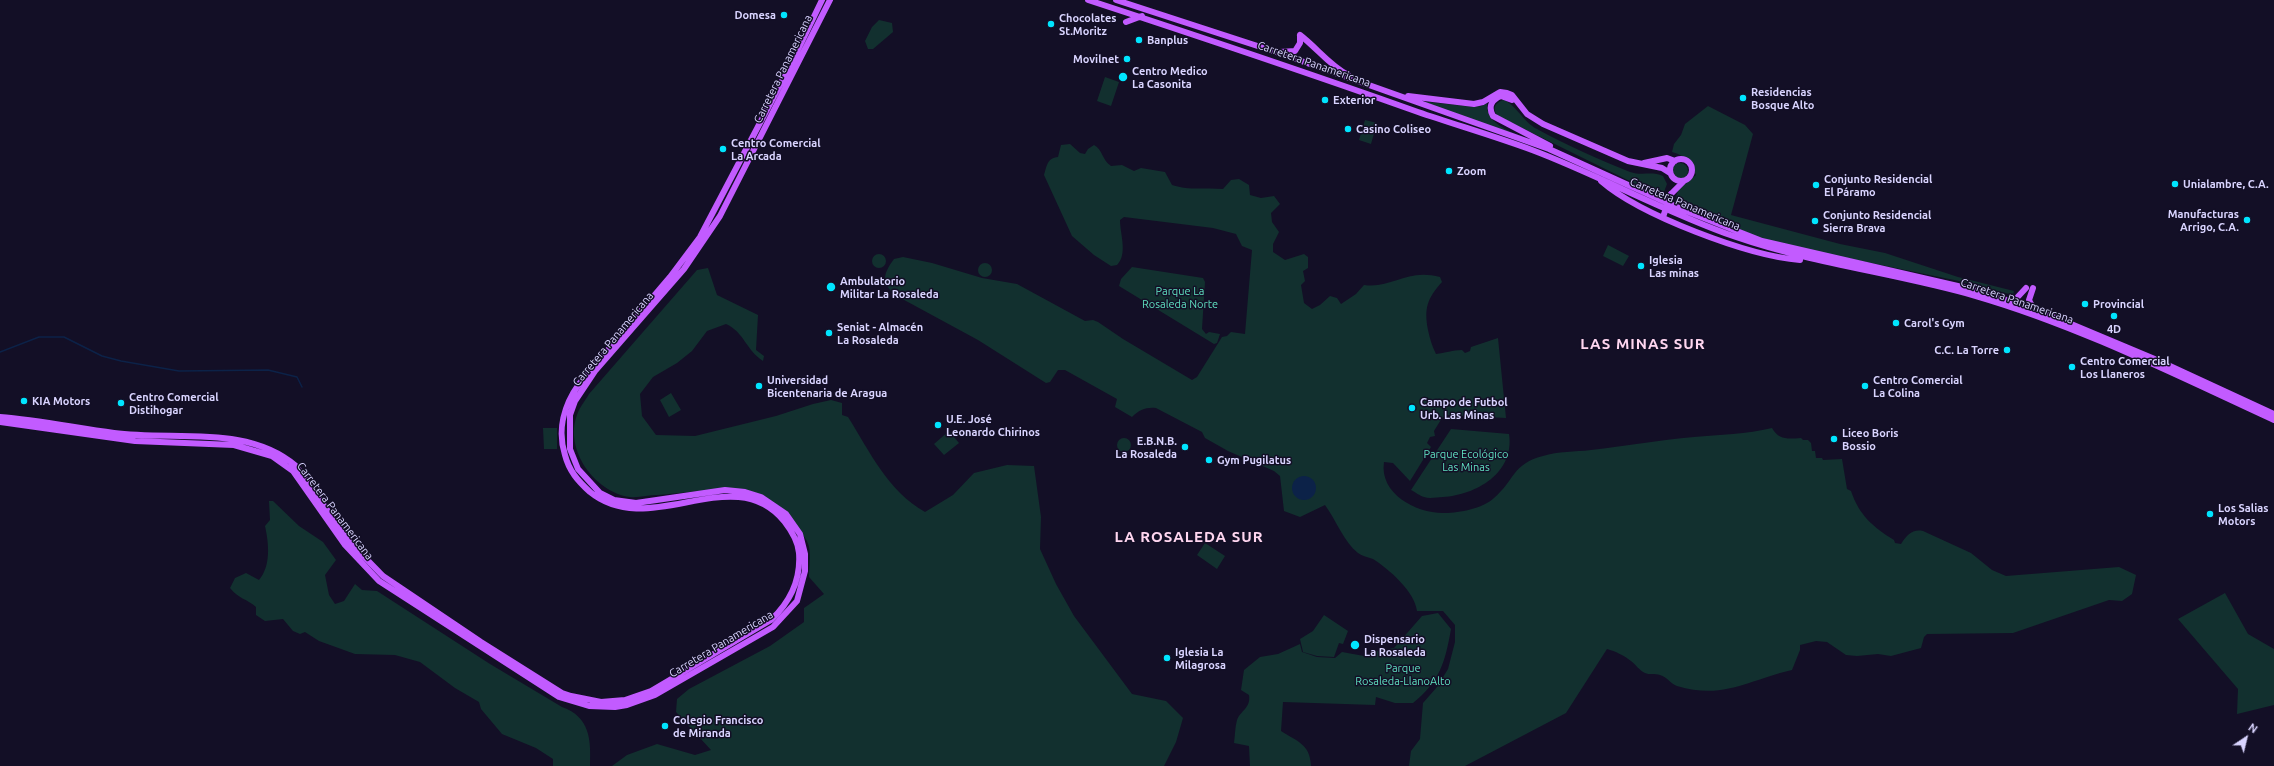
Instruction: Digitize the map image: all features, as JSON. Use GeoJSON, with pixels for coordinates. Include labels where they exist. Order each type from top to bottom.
{"type":"FeatureCollection","features":[{"type":"Feature","properties":{"kind":"main road","name":"Carretera Panamericana"},"geometry":{"type":"LineString","coordinates":[[0,417],[114,433],[234,439],[262,445],[285,456],[296,466],[350,541],[383,576],[562,693],[601,702],[625,700],[653,690],[771,620],[782,610],[795,587],[800,562],[794,535],[779,516],[758,501],[742,497],[724,497],[635,510],[618,507],[604,501],[582,485],[571,472],[563,449],[564,414],[570,398],[577,387],[670,277],[700,237],[792,62],[822,0]]}},
{"type":"Feature","properties":{"kind":"main road","name":"Carretera Panamericana"},"geometry":{"type":"LineString","coordinates":[[0,422],[128,440],[234,445],[272,456],[293,471],[345,545],[379,581],[559,697],[584,705],[615,707],[627,705],[656,695],[773,627],[784,617],[796,601],[801,590],[805,554],[800,534],[795,524],[773,504],[745,492],[725,490],[636,503],[614,500],[600,493],[578,469],[570,449],[570,415],[575,401],[596,371],[684,269],[720,216],[830,0]]}},
{"type":"Feature","properties":{"kind":"main road","name":"Carretera Panamericana"},"geometry":{"type":"LineString","coordinates":[[1088,0],[1142,16],[1523,147],[1595,176],[1731,236],[1817,261],[1961,292],[1989,300],[2105,344],[2174,373],[2274,420]]}},
{"type":"Feature","properties":{"kind":"main road","name":"Carretera Panamericana"},"geometry":{"type":"LineString","coordinates":[[1116,0],[1276,52],[1515,137],[1592,168],[1681,208],[1762,241],[1962,286],[2013,302],[2157,360],[2274,414]]}},
{"type":"Feature","properties":{"kind":"main road"},"geometry":{"type":"LineString","coordinates":[[1126,22],[1142,16]]}},
{"type":"Feature","properties":{"kind":"main road"},"geometry":{"type":"LineString","coordinates":[[1276,52],[1295,51],[1300,43],[1300,35],[1312,44],[1332,65],[1373,87],[1416,98],[1474,104],[1483,102],[1500,92],[1507,92],[1521,108]]}},
{"type":"Feature","properties":{"kind":"main road"},"geometry":{"type":"LineString","coordinates":[[1592,168],[1499,120],[1493,116],[1490,110],[1491,102],[1501,96],[1512,100],[1543,124],[1638,164],[1662,168],[1677,181],[1684,181]]}},
{"type":"Feature","properties":{"kind":"main road"},"geometry":{"type":"LineString","coordinates":[[1638,164],[1667,158],[1675,161]]}},
{"type":"Feature","properties":{"kind":"main road"},"geometry":{"type":"LineString","coordinates":[[1663,217],[1671,194],[1670,166],[1675,161],[1682,159],[1690,164],[1691,174],[1671,194]]}},
{"type":"Feature","properties":{"kind":"main road"},"geometry":{"type":"LineString","coordinates":[[1595,176],[1610,190],[1663,217],[1734,246],[1792,259],[1817,261]]}},
{"type":"Feature","properties":{"kind":"main road"},"geometry":{"type":"LineString","coordinates":[[2013,302],[2026,288]]}},
{"type":"Feature","properties":{"kind":"main road"},"geometry":{"type":"LineString","coordinates":[[2033,288],[2029,300],[2034,310]]}},
{"type":"Feature","properties":{"kind":"green space"},"geometry":{"type":"Polygon","coordinates":[[[879,20],[892,23],[893,32],[873,49],[868,49],[865,41],[872,27],[879,20]]]}},
{"type":"Feature","properties":{"kind":"green space"},"geometry":{"type":"Polygon","coordinates":[[[1105,77],[1119,82],[1111,106],[1097,101],[1105,77]]]}},
{"type":"Feature","properties":{"kind":"green space"},"geometry":{"type":"Polygon","coordinates":[[[1503,100],[1511,105],[1532,126],[1595,158],[1630,172],[1663,176],[1667,184],[1662,197],[1497,115],[1495,106],[1503,100]]]}},
{"type":"Feature","properties":{"kind":"green space"},"geometry":{"type":"Polygon","coordinates":[[[1419,101],[1474,107],[1482,106],[1487,103],[1491,118],[1496,123],[1510,132],[1533,141],[1419,101]]]}},
{"type":"Feature","properties":{"kind":"green space"},"geometry":{"type":"Polygon","coordinates":[[[1708,106],[1745,125],[1753,134],[1731,215],[1840,244],[1885,253],[1958,277],[2014,291],[2013,295],[1959,281],[1793,247],[1755,236],[1675,201],[1678,190],[1696,175],[1692,166],[1687,160],[1681,155],[1672,152],[1674,144],[1681,135],[1685,124],[1708,106]]]}},
{"type":"Feature","properties":{"kind":"green space"},"geometry":{"type":"Polygon","coordinates":[[[1365,120],[1377,123],[1371,144],[1359,140],[1365,120]]]}},
{"type":"Feature","properties":{"kind":"green space"},"geometry":{"type":"Polygon","coordinates":[[[1070,144],[1080,153],[1085,154],[1088,149],[1094,145],[1111,166],[1122,165],[1134,171],[1141,168],[1165,172],[1172,185],[1179,187],[1223,189],[1231,180],[1239,179],[1249,185],[1250,195],[1261,198],[1274,196],[1280,204],[1271,213],[1272,222],[1279,232],[1273,244],[1273,252],[1285,260],[1304,254],[1308,257],[1308,268],[1303,271],[1305,281],[1301,285],[1304,303],[1312,309],[1320,305],[1330,296],[1337,298],[1341,304],[1356,294],[1364,285],[1383,284],[1418,275],[1428,275],[1440,277],[1442,282],[1430,299],[1426,316],[1431,342],[1436,354],[1455,350],[1462,350],[1465,353],[1470,351],[1471,347],[1498,338],[1506,418],[1447,415],[1442,418],[1434,431],[1435,436],[1430,437],[1427,443],[1431,447],[1410,481],[1393,463],[1384,462],[1384,473],[1387,484],[1402,500],[1412,506],[1423,510],[1445,513],[1464,511],[1484,505],[1490,502],[1501,491],[1519,468],[1525,463],[1549,454],[1681,438],[1743,433],[1772,428],[1778,435],[1784,438],[1801,438],[1803,440],[1808,440],[1811,443],[1812,451],[1815,451],[1816,458],[1822,458],[1823,460],[1842,459],[1847,489],[1851,491],[1858,507],[1873,525],[1894,540],[1895,543],[1901,544],[1910,533],[1923,531],[1971,553],[1992,570],[2006,576],[2119,567],[2136,575],[2132,594],[2122,601],[2109,600],[2013,633],[1927,634],[1924,637],[1921,648],[1891,656],[1878,654],[1857,656],[1846,655],[1827,642],[1816,641],[1800,645],[1800,650],[1792,670],[1722,690],[1694,690],[1677,686],[1662,676],[1643,672],[1626,657],[1607,649],[1566,713],[1465,766],[1409,766],[1411,751],[1420,739],[1423,703],[1437,687],[1448,669],[1455,642],[1455,625],[1443,611],[1417,611],[1412,596],[1393,575],[1373,559],[1360,554],[1348,543],[1325,505],[1300,517],[1284,511],[1280,476],[1274,471],[1228,451],[1205,438],[1202,432],[1156,408],[1149,408],[1137,412],[1132,417],[1115,407],[1117,399],[1065,370],[1058,370],[1050,382],[1046,383],[978,340],[895,295],[887,286],[885,278],[888,269],[894,259],[903,257],[932,263],[982,278],[1017,284],[1085,321],[1093,320],[1098,322],[1123,339],[1192,380],[1197,377],[1222,337],[1227,336],[1231,332],[1245,334],[1252,250],[1242,246],[1236,234],[1213,228],[1124,217],[1120,220],[1123,244],[1122,255],[1117,265],[1111,266],[1094,255],[1072,236],[1044,175],[1050,161],[1058,157],[1061,145],[1070,144]]]}},
{"type":"Feature","properties":{"kind":"green space"},"geometry":{"type":"Polygon","coordinates":[[[1680,163],[1687,168],[1688,171],[1683,178],[1680,179],[1673,174],[1672,171],[1677,164],[1680,163]]]}},
{"type":"Feature","properties":{"kind":"green space"},"geometry":{"type":"Polygon","coordinates":[[[1608,245],[1629,256],[1623,266],[1603,256],[1608,245]]]}},
{"type":"Feature","properties":{"kind":"green space"},"geometry":{"type":"Polygon","coordinates":[[[879,254],[884,256],[886,261],[884,266],[879,268],[874,266],[872,261],[874,256],[879,254]]]}},
{"type":"Feature","properties":{"kind":"green space"},"geometry":{"type":"Polygon","coordinates":[[[982,263],[988,263],[992,267],[992,273],[988,277],[982,277],[978,273],[978,267],[982,263]]]}},
{"type":"Feature","properties":{"kind":"green space","name":"Parque La Rosaleda Norte"},"geometry":{"type":"Polygon","coordinates":[[[1132,267],[1203,278],[1205,282],[1202,329],[1206,334],[1209,332],[1220,334],[1217,343],[1214,344],[1119,286],[1121,279],[1132,267]]]}},
{"type":"Feature","properties":{"kind":"green space"},"geometry":{"type":"Polygon","coordinates":[[[708,268],[717,295],[758,315],[756,350],[764,356],[763,361],[757,357],[732,327],[726,324],[707,331],[692,351],[677,363],[653,377],[640,394],[642,416],[656,435],[695,436],[776,416],[813,404],[831,400],[842,403],[842,415],[848,417],[872,457],[890,482],[900,493],[925,512],[953,495],[974,473],[1007,465],[1034,466],[1041,517],[1040,549],[1056,584],[1074,616],[1132,694],[1166,701],[1183,718],[1176,742],[1164,766],[612,766],[627,755],[657,744],[695,755],[711,750],[676,712],[677,699],[689,689],[770,646],[804,622],[804,608],[824,594],[809,577],[810,551],[805,537],[780,508],[765,499],[731,491],[712,490],[630,497],[605,487],[594,478],[585,467],[579,455],[575,441],[574,428],[578,412],[589,394],[697,270],[708,268]]]}},
{"type":"Feature","properties":{"kind":"green space"},"geometry":{"type":"Polygon","coordinates":[[[671,393],[681,410],[669,417],[660,400],[671,393]]]}},
{"type":"Feature","properties":{"kind":"green space"},"geometry":{"type":"Polygon","coordinates":[[[543,428],[557,428],[557,449],[544,449],[543,428]]]}},
{"type":"Feature","properties":{"kind":"green space","name":"Parque Ecológico Las Minas"},"geometry":{"type":"Polygon","coordinates":[[[1451,429],[1509,434],[1509,448],[1506,460],[1499,471],[1491,479],[1468,492],[1443,497],[1429,498],[1422,496],[1411,490],[1451,429]]]}},
{"type":"Feature","properties":{"kind":"green space"},"geometry":{"type":"Polygon","coordinates":[[[949,431],[959,443],[944,455],[934,444],[949,431]]]}},
{"type":"Feature","properties":{"kind":"green space"},"geometry":{"type":"Polygon","coordinates":[[[1124,438],[1129,440],[1131,445],[1129,450],[1124,452],[1119,450],[1117,445],[1119,440],[1124,438]]]}},
{"type":"Feature","properties":{"kind":"green space"},"geometry":{"type":"Polygon","coordinates":[[[269,501],[273,501],[299,526],[323,542],[336,560],[325,575],[329,595],[335,604],[344,601],[355,584],[362,590],[377,591],[490,664],[571,711],[578,717],[587,730],[590,747],[590,766],[553,766],[553,759],[536,748],[502,734],[481,709],[479,702],[455,688],[420,662],[395,655],[355,654],[319,641],[305,632],[300,634],[293,631],[283,619],[265,621],[256,615],[256,607],[230,588],[235,578],[246,573],[259,580],[266,568],[268,547],[265,526],[270,520],[269,501]]]}},
{"type":"Feature","properties":{"kind":"green space"},"geometry":{"type":"Polygon","coordinates":[[[1205,543],[1225,556],[1217,569],[1197,555],[1205,543]]]}},
{"type":"Feature","properties":{"kind":"green space"},"geometry":{"type":"Polygon","coordinates":[[[2225,593],[2248,634],[2274,649],[2274,705],[2237,714],[2238,689],[2178,619],[2225,593]]]}},
{"type":"Feature","properties":{"kind":"green space","name":"Parque Rosaleda-LlanoAlto"},"geometry":{"type":"Polygon","coordinates":[[[1438,613],[1451,629],[1446,652],[1440,670],[1435,679],[1422,695],[1413,703],[1395,703],[1376,697],[1375,705],[1283,702],[1281,731],[1298,741],[1306,748],[1311,766],[1250,766],[1249,746],[1234,743],[1237,720],[1249,703],[1249,695],[1241,690],[1244,670],[1260,657],[1278,654],[1300,644],[1302,652],[1317,657],[1335,658],[1342,652],[1364,656],[1373,652],[1394,648],[1422,616],[1438,613]]]}},
{"type":"Feature","properties":{"kind":"green space"},"geometry":{"type":"Polygon","coordinates":[[[1324,615],[1348,631],[1343,644],[1339,643],[1334,657],[1317,656],[1303,652],[1300,639],[1313,631],[1324,615]]]}},
{"type":"Feature","properties":{"kind":"water"},"geometry":{"type":"Polygon","coordinates":[[[1304,476],[1313,479],[1316,488],[1313,497],[1304,500],[1295,497],[1292,488],[1295,479],[1304,476]]]}},
{"type":"Feature","properties":{"kind":"waterway"},"geometry":{"type":"LineString","coordinates":[[0,352],[39,337],[64,337],[102,356],[121,361],[179,371],[268,370],[297,377],[302,387]]}},
{"type":"Feature","properties":{"kind":"place","name":"Domesa"},"geometry":{"type":"Point","coordinates":[784,15]}},
{"type":"Feature","properties":{"kind":"place","name":"Chocolates St.Moritz"},"geometry":{"type":"Point","coordinates":[1051,24]}},
{"type":"Feature","properties":{"kind":"place","name":"Banplus"},"geometry":{"type":"Point","coordinates":[1139,40]}},
{"type":"Feature","properties":{"kind":"place","name":"Movilnet"},"geometry":{"type":"Point","coordinates":[1127,59]}},
{"type":"Feature","properties":{"kind":"place","name":"Centro Medico La Casonita"},"geometry":{"type":"Point","coordinates":[1123,77]}},
{"type":"Feature","properties":{"kind":"place","name":"Residencias Bosque Alto"},"geometry":{"type":"Point","coordinates":[1743,98]}},
{"type":"Feature","properties":{"kind":"place","name":"Exterior"},"geometry":{"type":"Point","coordinates":[1325,100]}},
{"type":"Feature","properties":{"kind":"place","name":"Casino Coliseo"},"geometry":{"type":"Point","coordinates":[1348,129]}},
{"type":"Feature","properties":{"kind":"place","name":"Centro Comercial La Arcada"},"geometry":{"type":"Point","coordinates":[723,149]}},
{"type":"Feature","properties":{"kind":"place","name":"Zoom"},"geometry":{"type":"Point","coordinates":[1449,171]}},
{"type":"Feature","properties":{"kind":"place","name":"Unialambre, C.A."},"geometry":{"type":"Point","coordinates":[2175,184]}},
{"type":"Feature","properties":{"kind":"place","name":"Conjunto Residencial El Páramo"},"geometry":{"type":"Point","coordinates":[1816,185]}},
{"type":"Feature","properties":{"kind":"place","name":"Manufacturas Arrigo, C.A."},"geometry":{"type":"Point","coordinates":[2247,220]}},
{"type":"Feature","properties":{"kind":"place","name":"Conjunto Residencial Sierra Brava"},"geometry":{"type":"Point","coordinates":[1815,221]}},
{"type":"Feature","properties":{"kind":"place","name":"Iglesia Las minas"},"geometry":{"type":"Point","coordinates":[1641,266]}},
{"type":"Feature","properties":{"kind":"place","name":"Ambulatorio Militar La Rosaleda"},"geometry":{"type":"Point","coordinates":[831,287]}},
{"type":"Feature","properties":{"kind":"place","name":"Provincial"},"geometry":{"type":"Point","coordinates":[2085,304]}},
{"type":"Feature","properties":{"kind":"place","name":"4D"},"geometry":{"type":"Point","coordinates":[2114,316]}},
{"type":"Feature","properties":{"kind":"place","name":"Carol's Gym"},"geometry":{"type":"Point","coordinates":[1896,323]}},
{"type":"Feature","properties":{"kind":"place","name":"Seniat - Almacén La Rosaleda"},"geometry":{"type":"Point","coordinates":[829,333]}},
{"type":"Feature","properties":{"kind":"place","name":"C.C. La Torre"},"geometry":{"type":"Point","coordinates":[2007,350]}},
{"type":"Feature","properties":{"kind":"place","name":"Centro Comercial Los Llaneros"},"geometry":{"type":"Point","coordinates":[2072,367]}},
{"type":"Feature","properties":{"kind":"place","name":"Universidad Bicentenaria de Aragua"},"geometry":{"type":"Point","coordinates":[759,386]}},
{"type":"Feature","properties":{"kind":"place","name":"Centro Comercial La Colina"},"geometry":{"type":"Point","coordinates":[1865,386]}},
{"type":"Feature","properties":{"kind":"place","name":"KIA Motors"},"geometry":{"type":"Point","coordinates":[24,401]}},
{"type":"Feature","properties":{"kind":"place","name":"Centro Comercial Distihogar"},"geometry":{"type":"Point","coordinates":[121,403]}},
{"type":"Feature","properties":{"kind":"place","name":"Campo de Futbol Urb. Las Minas"},"geometry":{"type":"Point","coordinates":[1412,408]}},
{"type":"Feature","properties":{"kind":"place","name":"U.E. José Leonardo Chirinos"},"geometry":{"type":"Point","coordinates":[938,425]}},
{"type":"Feature","properties":{"kind":"place","name":"Liceo Boris Bossio"},"geometry":{"type":"Point","coordinates":[1834,439]}},
{"type":"Feature","properties":{"kind":"place","name":"E.B.N.B. La Rosaleda"},"geometry":{"type":"Point","coordinates":[1185,447]}},
{"type":"Feature","properties":{"kind":"place","name":"Gym Pugilatus"},"geometry":{"type":"Point","coordinates":[1209,460]}},
{"type":"Feature","properties":{"kind":"place","name":"Los Salias Motors"},"geometry":{"type":"Point","coordinates":[2210,514]}},
{"type":"Feature","properties":{"kind":"place","name":"Dispensario La Rosaleda"},"geometry":{"type":"Point","coordinates":[1355,645]}},
{"type":"Feature","properties":{"kind":"place","name":"Iglesia La Milagrosa"},"geometry":{"type":"Point","coordinates":[1167,658]}},
{"type":"Feature","properties":{"kind":"place","name":"Colegio Francisco de Miranda"},"geometry":{"type":"Point","coordinates":[665,726]}},
{"type":"Feature","properties":{"kind":"district","name":"LAS MINAS SUR"},"geometry":{"type":"Point","coordinates":[1643,344]}},
{"type":"Feature","properties":{"kind":"district","name":"LA ROSALEDA SUR"},"geometry":{"type":"Point","coordinates":[1189,537]}}]}
